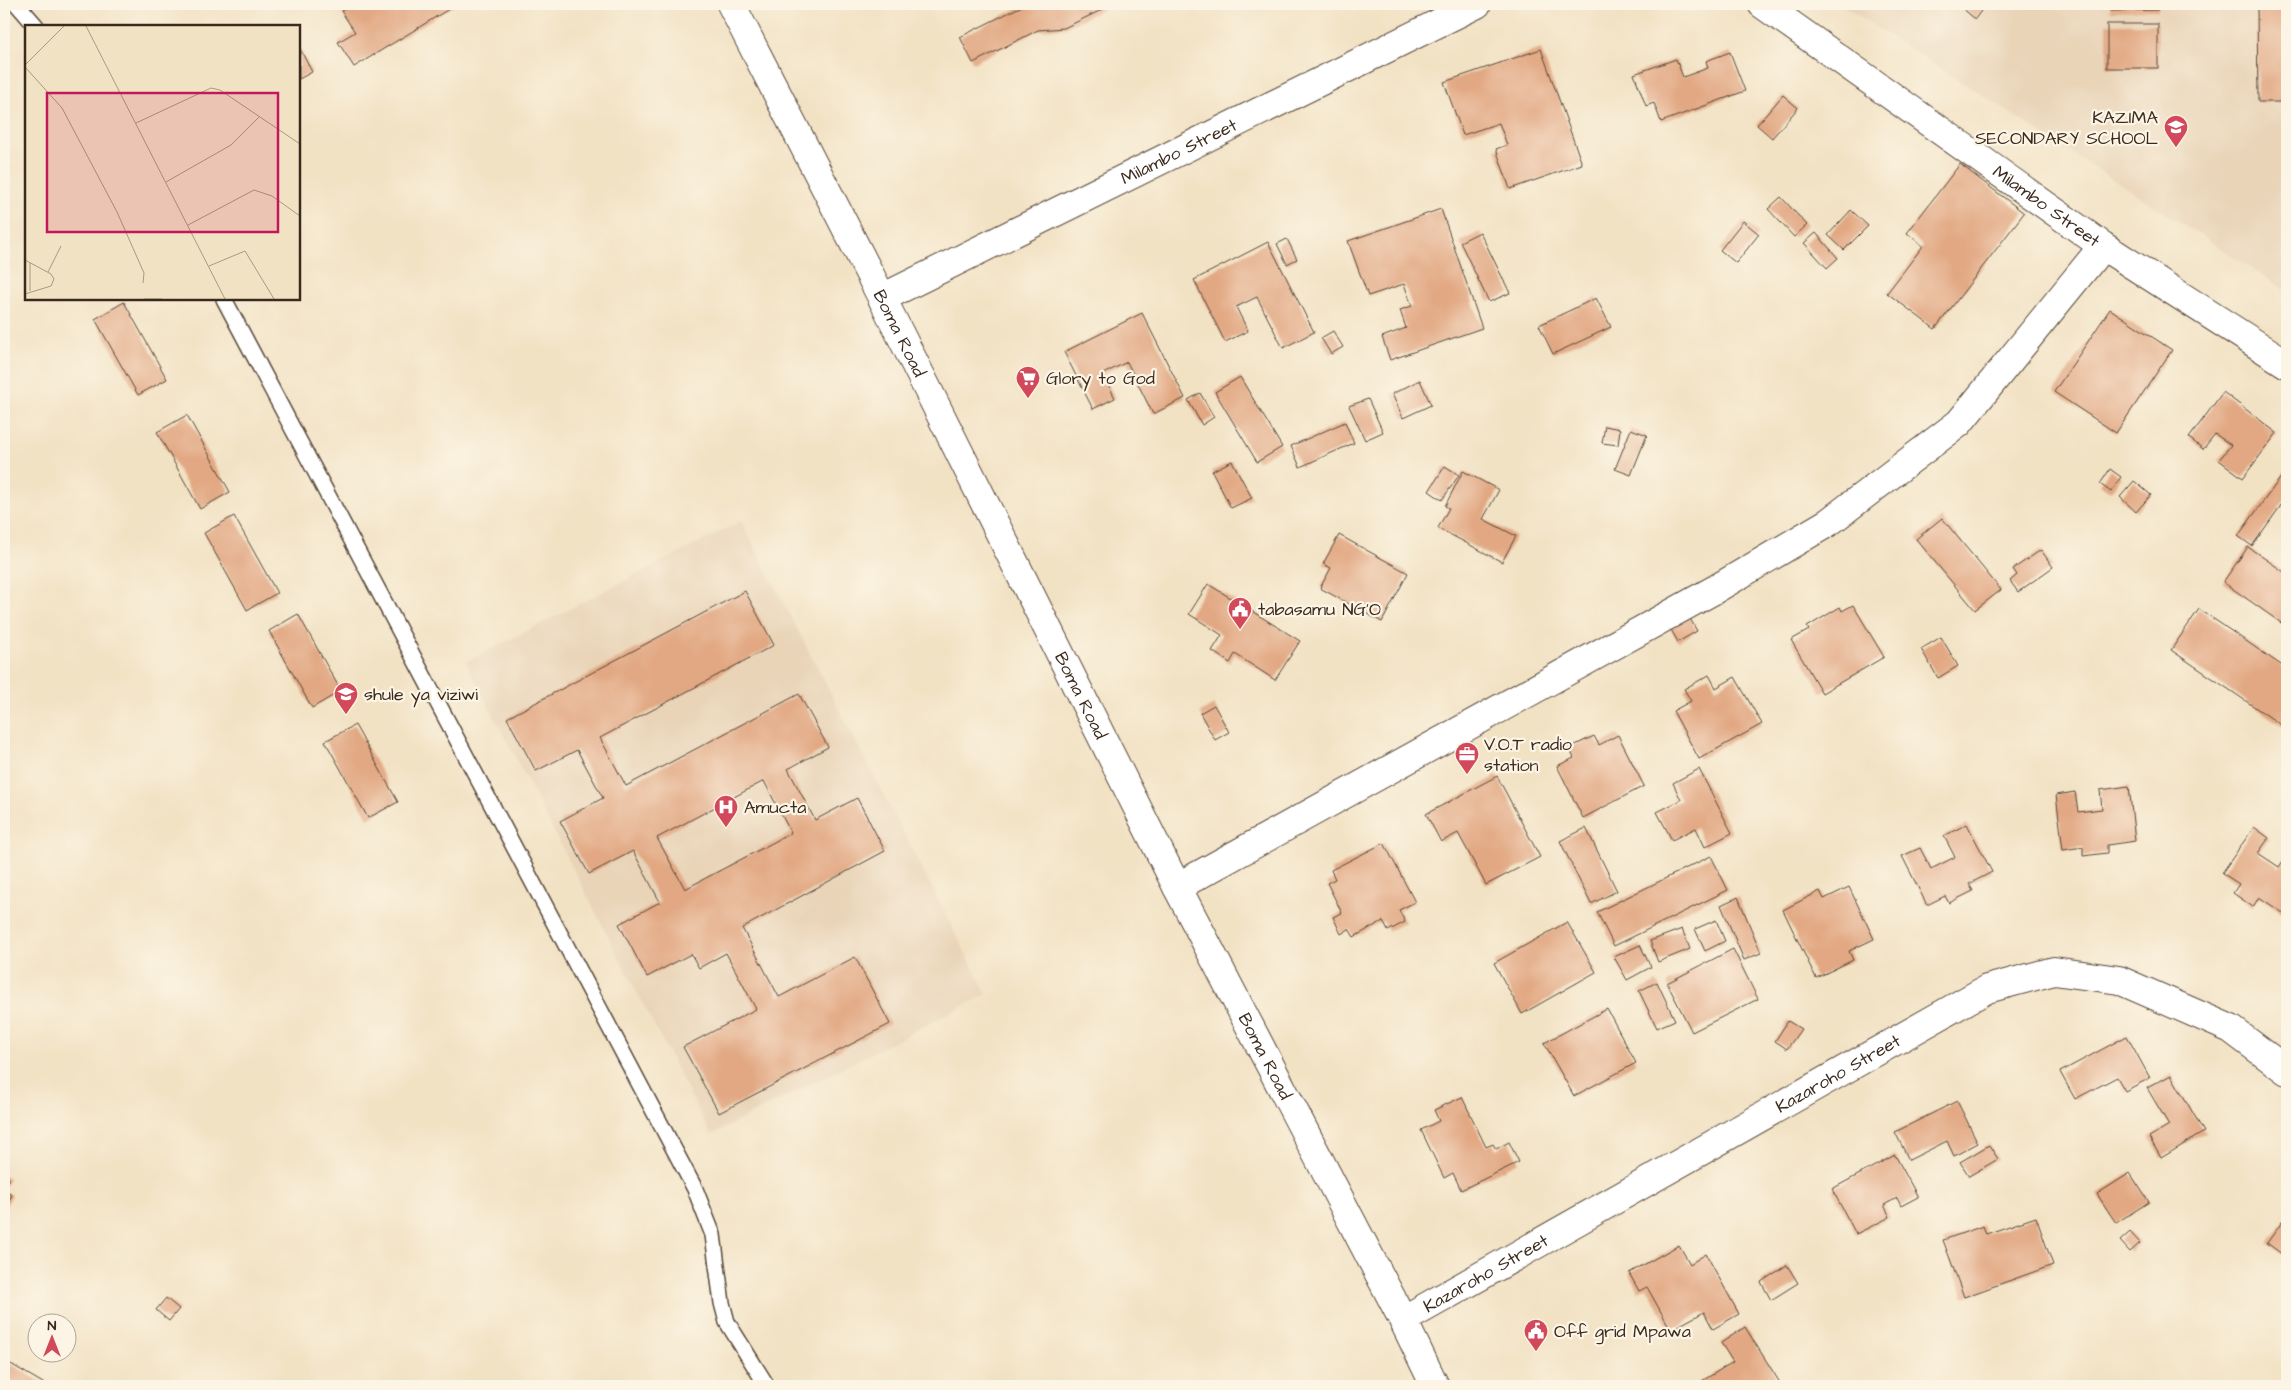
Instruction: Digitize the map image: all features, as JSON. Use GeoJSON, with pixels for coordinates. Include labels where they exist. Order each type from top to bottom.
{"type":"FeatureCollection","features":[{"type":"Feature","properties":{"kind":"street","name":"Boma Road"},"geometry":{"type":"LineString","coordinates":[[731,4],[882,298],[1177,886],[1403,1320],[1434,1386]]}},
{"type":"Feature","properties":{"kind":"street","name":"Milambo Street"},"geometry":{"type":"LineString","coordinates":[[882,298],[1476,4]]}},
{"type":"Feature","properties":{"kind":"street","name":"Milambo Street"},"geometry":{"type":"LineString","coordinates":[[1762,4],[2103,246],[2287,364]]}},
{"type":"Feature","properties":{"kind":"street"},"geometry":{"type":"LineString","coordinates":[[1177,886],[1714,590],[1829,522],[1960,423],[2103,246]]}},
{"type":"Feature","properties":{"kind":"street","name":"Kazaroho Street"},"geometry":{"type":"LineString","coordinates":[[1403,1320],[1987,989],[2054,971],[2119,980],[2231,1029],[2287,1071]]}},
{"type":"Feature","properties":{"kind":"lane"},"geometry":{"type":"LineString","coordinates":[[17,4],[35,25]]}},
{"type":"Feature","properties":{"kind":"lane"},"geometry":{"type":"LineString","coordinates":[[225,300],[695,1189],[713,1235],[726,1322],[768,1386]]}},
{"type":"Feature","properties":{"kind":"shaded area","name":"KAZIMA SECONDARY SCHOOL"},"geometry":{"type":"Polygon","coordinates":[[[1840,4],[2287,4],[2287,291],[1840,4]]]}},
{"type":"Feature","properties":{"kind":"shaded area","name":"Amucta"},"geometry":{"type":"Polygon","coordinates":[[[741,521],[987,994],[711,1135],[466,662],[741,521]]]}},
{"type":"Feature","properties":{"kind":"building"},"geometry":{"type":"Polygon","coordinates":[[[353,4],[457,4],[354,67],[338,42],[355,32],[341,11],[353,4]]]}},
{"type":"Feature","properties":{"kind":"building"},"geometry":{"type":"Polygon","coordinates":[[[1026,4],[1114,4],[1064,28],[1038,30],[973,63],[960,37],[1026,4]]]}},
{"type":"Feature","properties":{"kind":"building"},"geometry":{"type":"Polygon","coordinates":[[[1963,4],[1986,4],[1975,19],[1961,7],[1963,4]]]}},
{"type":"Feature","properties":{"kind":"building"},"geometry":{"type":"Polygon","coordinates":[[[2110,4],[2158,4],[2158,10],[2110,11],[2110,4]]]}},
{"type":"Feature","properties":{"kind":"building"},"geometry":{"type":"Polygon","coordinates":[[[2257,4],[2287,4],[2287,102],[2258,102],[2257,4]]]}},
{"type":"Feature","properties":{"kind":"building"},"geometry":{"type":"Polygon","coordinates":[[[2107,24],[2158,24],[2158,68],[2107,68],[2107,24]]]}},
{"type":"Feature","properties":{"kind":"building"},"geometry":{"type":"Polygon","coordinates":[[[300,49],[312,72],[300,78],[300,49]]]}},
{"type":"Feature","properties":{"kind":"building"},"geometry":{"type":"Polygon","coordinates":[[[1541,49],[1582,164],[1510,189],[1496,149],[1507,145],[1499,123],[1463,135],[1444,82],[1541,49]]]}},
{"type":"Feature","properties":{"kind":"building"},"geometry":{"type":"Polygon","coordinates":[[[1730,52],[1745,91],[1661,122],[1654,103],[1646,106],[1634,74],[1676,59],[1683,77],[1708,68],[1706,61],[1730,52]]]}},
{"type":"Feature","properties":{"kind":"building"},"geometry":{"type":"Polygon","coordinates":[[[1783,95],[1798,108],[1772,138],[1757,125],[1783,95]]]}},
{"type":"Feature","properties":{"kind":"building"},"geometry":{"type":"Polygon","coordinates":[[[1960,164],[2024,213],[1935,329],[1887,293],[1923,246],[1907,233],[1960,164]]]}},
{"type":"Feature","properties":{"kind":"building"},"geometry":{"type":"Polygon","coordinates":[[[1781,197],[1807,225],[1794,237],[1768,209],[1781,197]]]}},
{"type":"Feature","properties":{"kind":"building"},"geometry":{"type":"Polygon","coordinates":[[[1441,209],[1482,328],[1390,360],[1382,337],[1406,328],[1400,310],[1412,306],[1404,284],[1368,296],[1348,241],[1441,209]]]}},
{"type":"Feature","properties":{"kind":"building"},"geometry":{"type":"Polygon","coordinates":[[[1851,210],[1868,226],[1844,250],[1828,235],[1851,210]]]}},
{"type":"Feature","properties":{"kind":"building"},"geometry":{"type":"Polygon","coordinates":[[[1743,221],[1759,234],[1736,263],[1720,250],[1743,221]]]}},
{"type":"Feature","properties":{"kind":"building"},"geometry":{"type":"Polygon","coordinates":[[[1480,232],[1510,293],[1489,302],[1460,242],[1480,232]]]}},
{"type":"Feature","properties":{"kind":"building"},"geometry":{"type":"Polygon","coordinates":[[[1816,233],[1838,258],[1827,268],[1804,243],[1816,233]]]}},
{"type":"Feature","properties":{"kind":"building"},"geometry":{"type":"Polygon","coordinates":[[[1287,239],[1297,259],[1287,264],[1277,244],[1287,239]]]}},
{"type":"Feature","properties":{"kind":"building"},"geometry":{"type":"Polygon","coordinates":[[[1268,242],[1314,332],[1283,348],[1257,297],[1236,307],[1248,331],[1225,342],[1194,280],[1268,242]]]}},
{"type":"Feature","properties":{"kind":"building"},"geometry":{"type":"Polygon","coordinates":[[[1596,298],[1611,327],[1553,354],[1539,325],[1596,298]]]}},
{"type":"Feature","properties":{"kind":"building"},"geometry":{"type":"Polygon","coordinates":[[[124,302],[167,379],[138,395],[95,319],[124,302]]]}},
{"type":"Feature","properties":{"kind":"building"},"geometry":{"type":"Polygon","coordinates":[[[2110,309],[2172,350],[2116,433],[2054,392],[2110,309]]]}},
{"type":"Feature","properties":{"kind":"building"},"geometry":{"type":"Polygon","coordinates":[[[1142,313],[1185,398],[1153,414],[1127,362],[1103,374],[1115,398],[1093,409],[1064,352],[1142,313]]]}},
{"type":"Feature","properties":{"kind":"building"},"geometry":{"type":"Polygon","coordinates":[[[1333,331],[1343,347],[1331,354],[1321,338],[1333,331]]]}},
{"type":"Feature","properties":{"kind":"building"},"geometry":{"type":"Polygon","coordinates":[[[1240,377],[1282,447],[1257,462],[1215,392],[1240,377]]]}},
{"type":"Feature","properties":{"kind":"building"},"geometry":{"type":"Polygon","coordinates":[[[1420,380],[1431,405],[1403,418],[1392,394],[1420,380]]]}},
{"type":"Feature","properties":{"kind":"building"},"geometry":{"type":"Polygon","coordinates":[[[2223,392],[2277,433],[2243,478],[2219,460],[2231,445],[2215,434],[2203,449],[2189,438],[2223,392]]]}},
{"type":"Feature","properties":{"kind":"building"},"geometry":{"type":"Polygon","coordinates":[[[1200,393],[1214,417],[1202,425],[1188,400],[1200,393]]]}},
{"type":"Feature","properties":{"kind":"building"},"geometry":{"type":"Polygon","coordinates":[[[1368,399],[1383,432],[1365,440],[1349,406],[1368,399]]]}},
{"type":"Feature","properties":{"kind":"building"},"geometry":{"type":"Polygon","coordinates":[[[187,415],[230,492],[200,509],[157,432],[187,415]]]}},
{"type":"Feature","properties":{"kind":"building"},"geometry":{"type":"Polygon","coordinates":[[[1345,422],[1354,443],[1300,467],[1291,446],[1345,422]]]}},
{"type":"Feature","properties":{"kind":"building"},"geometry":{"type":"Polygon","coordinates":[[[1605,426],[1620,429],[1618,445],[1602,443],[1605,426]]]}},
{"type":"Feature","properties":{"kind":"building"},"geometry":{"type":"Polygon","coordinates":[[[1631,429],[1647,435],[1631,475],[1615,469],[1631,429]]]}},
{"type":"Feature","properties":{"kind":"building"},"geometry":{"type":"Polygon","coordinates":[[[1232,461],[1252,498],[1231,508],[1212,471],[1232,461]]]}},
{"type":"Feature","properties":{"kind":"building"},"geometry":{"type":"Polygon","coordinates":[[[1445,466],[1459,475],[1442,500],[1429,491],[1445,466]]]}},
{"type":"Feature","properties":{"kind":"building"},"geometry":{"type":"Polygon","coordinates":[[[2110,469],[2121,477],[2111,492],[2100,484],[2110,469]]]}},
{"type":"Feature","properties":{"kind":"building"},"geometry":{"type":"Polygon","coordinates":[[[2287,469],[2287,497],[2252,546],[2238,536],[2287,469]]]}},
{"type":"Feature","properties":{"kind":"building"},"geometry":{"type":"Polygon","coordinates":[[[1463,471],[1499,490],[1483,519],[1516,536],[1502,562],[1438,528],[1449,508],[1445,506],[1463,471]]]}},
{"type":"Feature","properties":{"kind":"building"},"geometry":{"type":"Polygon","coordinates":[[[2134,481],[2151,495],[2136,512],[2120,497],[2134,481]]]}},
{"type":"Feature","properties":{"kind":"building"},"geometry":{"type":"Polygon","coordinates":[[[234,516],[277,593],[247,610],[204,533],[234,516]]]}},
{"type":"Feature","properties":{"kind":"building"},"geometry":{"type":"Polygon","coordinates":[[[1942,518],[2001,590],[1975,610],[1916,539],[1942,518]]]}},
{"type":"Feature","properties":{"kind":"building"},"geometry":{"type":"Polygon","coordinates":[[[1339,535],[1408,573],[1382,622],[1320,588],[1331,568],[1323,564],[1339,535]]]}},
{"type":"Feature","properties":{"kind":"building"},"geometry":{"type":"Polygon","coordinates":[[[2248,547],[2287,574],[2287,627],[2223,582],[2248,547]]]}},
{"type":"Feature","properties":{"kind":"building"},"geometry":{"type":"Polygon","coordinates":[[[2041,550],[2053,567],[2018,592],[2010,581],[2017,575],[2013,569],[2041,550]]]}},
{"type":"Feature","properties":{"kind":"building"},"geometry":{"type":"Polygon","coordinates":[[[1208,584],[1300,641],[1275,680],[1235,654],[1230,663],[1212,651],[1222,635],[1189,614],[1208,584]]]}},
{"type":"Feature","properties":{"kind":"building"},"geometry":{"type":"Polygon","coordinates":[[[745,591],[774,645],[600,738],[626,786],[799,694],[828,747],[788,769],[815,820],[857,798],[885,851],[742,928],[779,997],[855,957],[890,1024],[719,1113],[683,1047],[756,1009],[726,953],[699,968],[691,954],[647,977],[619,924],[660,902],[633,851],[589,874],[560,821],[603,798],[577,750],[536,771],[507,718],[745,591]],[[764,781],[657,838],[685,889],[791,833],[764,781]]]}},
{"type":"Feature","properties":{"kind":"building"},"geometry":{"type":"Polygon","coordinates":[[[1853,605],[1884,657],[1822,693],[1791,640],[1809,630],[1807,627],[1840,607],[1842,611],[1853,605]]]}},
{"type":"Feature","properties":{"kind":"building"},"geometry":{"type":"Polygon","coordinates":[[[2199,609],[2287,669],[2287,729],[2171,650],[2199,609]]]}},
{"type":"Feature","properties":{"kind":"building"},"geometry":{"type":"Polygon","coordinates":[[[298,614],[341,691],[312,708],[269,631],[298,614]]]}},
{"type":"Feature","properties":{"kind":"building"},"geometry":{"type":"Polygon","coordinates":[[[1688,615],[1697,631],[1678,642],[1669,626],[1688,615]]]}},
{"type":"Feature","properties":{"kind":"building"},"geometry":{"type":"Polygon","coordinates":[[[1941,637],[1958,666],[1938,678],[1921,649],[1941,637]]]}},
{"type":"Feature","properties":{"kind":"building"},"geometry":{"type":"Polygon","coordinates":[[[1709,675],[1716,688],[1735,677],[1762,724],[1699,759],[1673,711],[1691,701],[1684,689],[1709,675]]]}},
{"type":"Feature","properties":{"kind":"building"},"geometry":{"type":"Polygon","coordinates":[[[1214,705],[1229,732],[1215,740],[1200,713],[1214,705]]]}},
{"type":"Feature","properties":{"kind":"building"},"geometry":{"type":"Polygon","coordinates":[[[355,725],[398,802],[368,818],[325,741],[355,725]]]}},
{"type":"Feature","properties":{"kind":"building"},"geometry":{"type":"Polygon","coordinates":[[[1618,735],[1644,786],[1583,818],[1557,766],[1574,758],[1569,748],[1594,736],[1599,745],[1618,735]]]}},
{"type":"Feature","properties":{"kind":"building"},"geometry":{"type":"Polygon","coordinates":[[[1699,769],[1732,833],[1705,847],[1696,828],[1672,840],[1657,812],[1681,800],[1673,783],[1699,769]]]}},
{"type":"Feature","properties":{"kind":"building"},"geometry":{"type":"Polygon","coordinates":[[[1497,776],[1540,857],[1486,885],[1458,833],[1441,842],[1426,814],[1497,776]]]}},
{"type":"Feature","properties":{"kind":"building"},"geometry":{"type":"Polygon","coordinates":[[[2129,786],[2135,841],[2107,845],[2107,853],[2083,856],[2083,847],[2063,850],[2056,795],[2075,792],[2078,812],[2102,809],[2100,790],[2129,786]]]}},
{"type":"Feature","properties":{"kind":"building"},"geometry":{"type":"Polygon","coordinates":[[[1967,824],[1992,872],[1969,884],[1973,891],[1949,903],[1945,896],[1927,905],[1902,856],[1920,848],[1931,869],[1955,857],[1944,836],[1967,824]]]}},
{"type":"Feature","properties":{"kind":"building"},"geometry":{"type":"Polygon","coordinates":[[[2254,827],[2269,838],[2258,853],[2279,867],[2287,855],[2287,907],[2283,913],[2259,897],[2253,907],[2233,893],[2239,884],[2222,873],[2254,827]]]}},
{"type":"Feature","properties":{"kind":"building"},"geometry":{"type":"Polygon","coordinates":[[[1586,828],[1617,891],[1591,904],[1560,841],[1586,828]]]}},
{"type":"Feature","properties":{"kind":"building"},"geometry":{"type":"Polygon","coordinates":[[[1384,843],[1415,902],[1399,910],[1405,922],[1388,931],[1383,921],[1354,937],[1349,929],[1341,934],[1333,917],[1342,913],[1327,883],[1335,879],[1331,870],[1384,843]]]}},
{"type":"Feature","properties":{"kind":"building"},"geometry":{"type":"Polygon","coordinates":[[[1711,856],[1728,890],[1614,946],[1597,912],[1711,856]]]}},
{"type":"Feature","properties":{"kind":"building"},"geometry":{"type":"Polygon","coordinates":[[[1849,887],[1874,939],[1849,951],[1853,960],[1816,978],[1783,910],[1820,891],[1824,899],[1849,887]]]}},
{"type":"Feature","properties":{"kind":"building"},"geometry":{"type":"Polygon","coordinates":[[[1738,897],[1761,953],[1744,960],[1721,905],[1738,897]]]}},
{"type":"Feature","properties":{"kind":"building"},"geometry":{"type":"Polygon","coordinates":[[[1716,920],[1725,941],[1705,951],[1695,929],[1716,920]]]}},
{"type":"Feature","properties":{"kind":"building"},"geometry":{"type":"Polygon","coordinates":[[[1567,922],[1596,972],[1522,1014],[1494,963],[1567,922]]]}},
{"type":"Feature","properties":{"kind":"building"},"geometry":{"type":"Polygon","coordinates":[[[1682,929],[1690,949],[1658,962],[1650,941],[1682,929]]]}},
{"type":"Feature","properties":{"kind":"building"},"geometry":{"type":"Polygon","coordinates":[[[1640,945],[1651,967],[1627,980],[1614,957],[1640,945]]]}},
{"type":"Feature","properties":{"kind":"building"},"geometry":{"type":"Polygon","coordinates":[[[1733,949],[1758,999],[1692,1032],[1667,983],[1733,949]]]}},
{"type":"Feature","properties":{"kind":"building"},"geometry":{"type":"Polygon","coordinates":[[[1657,982],[1675,1020],[1657,1028],[1639,991],[1657,982]]]}},
{"type":"Feature","properties":{"kind":"building"},"geometry":{"type":"Polygon","coordinates":[[[1607,1009],[1636,1063],[1574,1096],[1544,1043],[1607,1009]]]}},
{"type":"Feature","properties":{"kind":"building"},"geometry":{"type":"Polygon","coordinates":[[[1788,1021],[1801,1029],[1787,1049],[1775,1041],[1788,1021]]]}},
{"type":"Feature","properties":{"kind":"building"},"geometry":{"type":"Polygon","coordinates":[[[2127,1036],[2150,1078],[2125,1091],[2117,1077],[2075,1099],[2060,1072],[2127,1036]]]}},
{"type":"Feature","properties":{"kind":"building"},"geometry":{"type":"Polygon","coordinates":[[[2171,1075],[2204,1132],[2161,1158],[2149,1137],[2169,1125],[2147,1088],[2171,1075]]]}},
{"type":"Feature","properties":{"kind":"building"},"geometry":{"type":"Polygon","coordinates":[[[1462,1097],[1486,1147],[1493,1144],[1496,1149],[1509,1142],[1519,1162],[1461,1190],[1453,1173],[1444,1178],[1421,1130],[1439,1121],[1434,1110],[1462,1097]]]}},
{"type":"Feature","properties":{"kind":"building"},"geometry":{"type":"Polygon","coordinates":[[[1957,1101],[1978,1143],[1954,1156],[1947,1141],[1909,1160],[1895,1132],[1957,1101]]]}},
{"type":"Feature","properties":{"kind":"building"},"geometry":{"type":"Polygon","coordinates":[[[1989,1145],[1998,1159],[1969,1176],[1960,1162],[1989,1145]]]}},
{"type":"Feature","properties":{"kind":"building"},"geometry":{"type":"Polygon","coordinates":[[[1895,1155],[1918,1197],[1901,1206],[1897,1198],[1884,1205],[1890,1217],[1856,1234],[1832,1189],[1895,1155]]]}},
{"type":"Feature","properties":{"kind":"building"},"geometry":{"type":"Polygon","coordinates":[[[2130,1173],[2149,1202],[2116,1223],[2097,1194],[2130,1173]]]}},
{"type":"Feature","properties":{"kind":"building"},"geometry":{"type":"Polygon","coordinates":[[[4,1175],[9,1178],[4,1188],[4,1175]]]}},
{"type":"Feature","properties":{"kind":"building"},"geometry":{"type":"Polygon","coordinates":[[[4,1191],[12,1195],[4,1209],[4,1191]]]}},
{"type":"Feature","properties":{"kind":"building"},"geometry":{"type":"Polygon","coordinates":[[[2287,1215],[2287,1258],[2267,1243],[2287,1215]]]}},
{"type":"Feature","properties":{"kind":"building"},"geometry":{"type":"Polygon","coordinates":[[[2036,1217],[2053,1265],[1964,1297],[1943,1240],[1983,1226],[1986,1234],[2036,1217]]]}},
{"type":"Feature","properties":{"kind":"building"},"geometry":{"type":"Polygon","coordinates":[[[2130,1232],[2140,1243],[2130,1252],[2120,1241],[2130,1232]]]}},
{"type":"Feature","properties":{"kind":"building"},"geometry":{"type":"Polygon","coordinates":[[[1679,1245],[1690,1264],[1706,1254],[1739,1314],[1713,1329],[1704,1312],[1671,1330],[1647,1287],[1639,1291],[1629,1273],[1679,1245]]]}},
{"type":"Feature","properties":{"kind":"building"},"geometry":{"type":"Polygon","coordinates":[[[1787,1265],[1798,1283],[1771,1300],[1761,1282],[1787,1265]]]}},
{"type":"Feature","properties":{"kind":"building"},"geometry":{"type":"Polygon","coordinates":[[[166,1298],[179,1309],[169,1321],[156,1310],[166,1298]]]}},
{"type":"Feature","properties":{"kind":"building"},"geometry":{"type":"Polygon","coordinates":[[[1745,1327],[1782,1386],[1699,1386],[1697,1384],[1733,1362],[1721,1343],[1745,1327]]]}},
{"type":"Feature","properties":{"kind":"building"},"geometry":{"type":"Polygon","coordinates":[[[4,1360],[48,1386],[4,1386],[4,1360]]]}},
{"type":"Feature","properties":{"kind":"place","name":"KAZIMA SECONDARY SCHOOL"},"geometry":{"type":"Point","coordinates":[2176,148]}},
{"type":"Feature","properties":{"kind":"place","name":"Glory to God"},"geometry":{"type":"Point","coordinates":[1028,399]}},
{"type":"Feature","properties":{"kind":"place","name":"tabasamu NG'O"},"geometry":{"type":"Point","coordinates":[1240,630]}},
{"type":"Feature","properties":{"kind":"place","name":"shule ya viziwi"},"geometry":{"type":"Point","coordinates":[346,715]}},
{"type":"Feature","properties":{"kind":"place","name":"V.O.T radio station"},"geometry":{"type":"Point","coordinates":[1467,775]}},
{"type":"Feature","properties":{"kind":"place","name":"Amucta"},"geometry":{"type":"Point","coordinates":[726,828]}},
{"type":"Feature","properties":{"kind":"place","name":"Off grid Mpawa"},"geometry":{"type":"Point","coordinates":[1536,1352]}}]}
